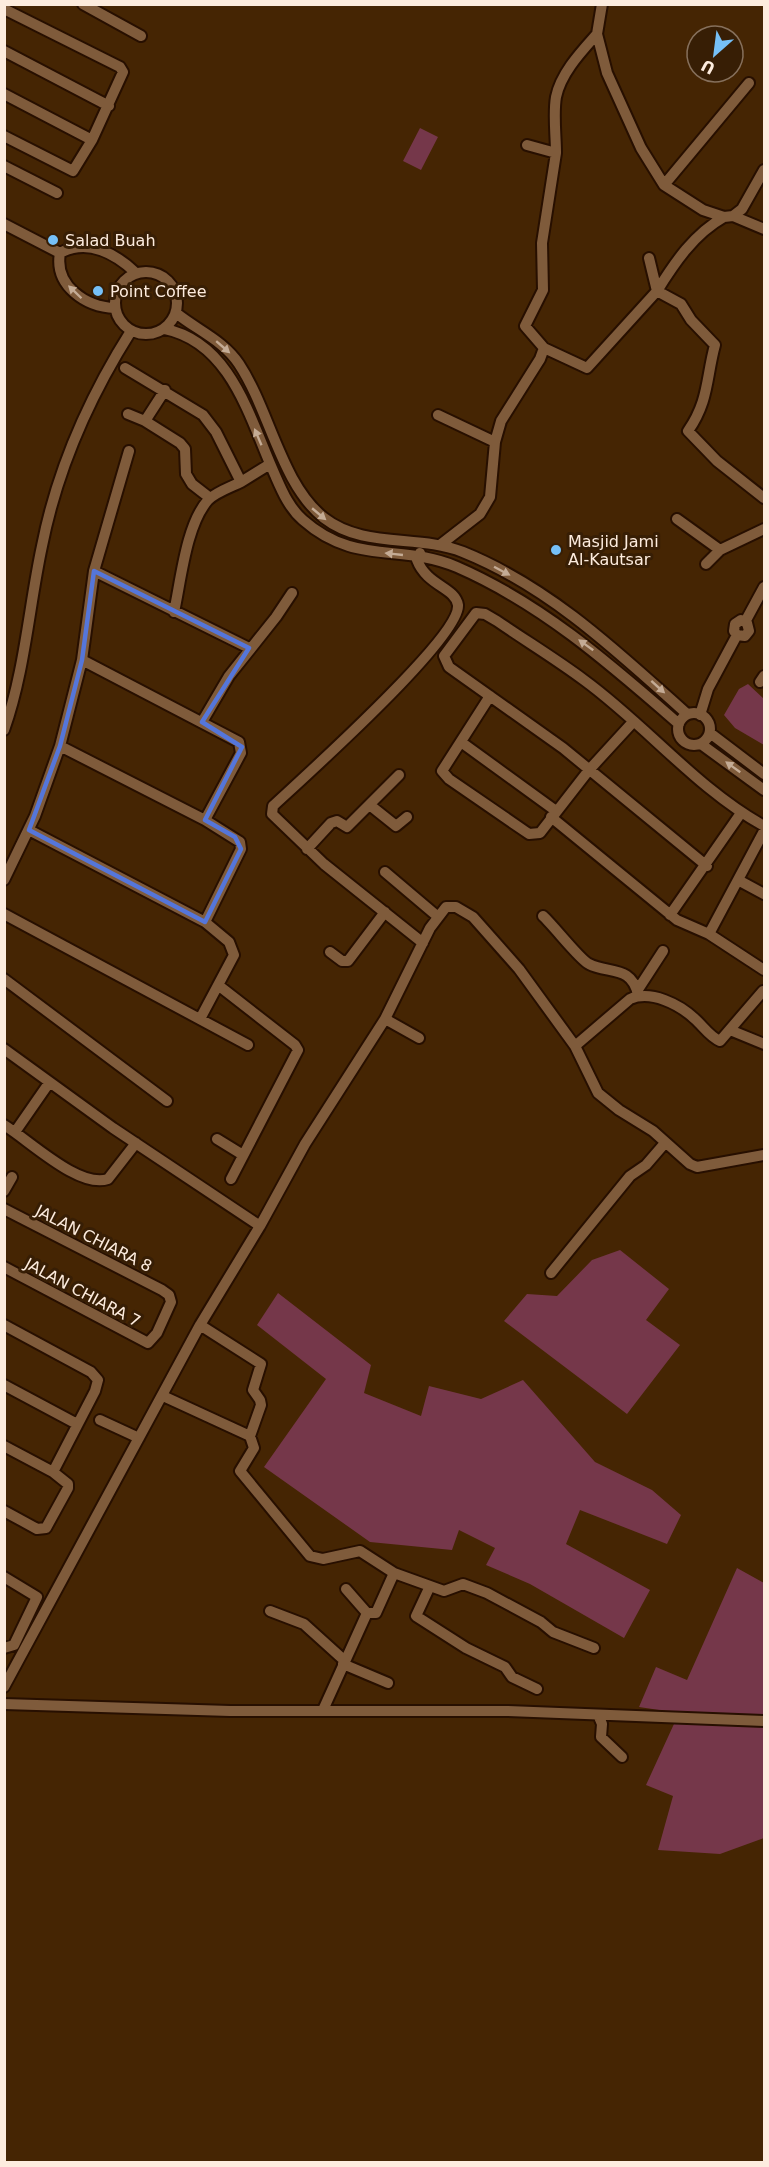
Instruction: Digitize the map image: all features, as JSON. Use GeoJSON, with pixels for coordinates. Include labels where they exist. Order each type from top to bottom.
{"type":"FeatureCollection","features":[{"type":"Feature","properties":{"kind":"street"},"geometry":{"type":"LineString","coordinates":[[83,4],[141,36]]}},
{"type":"Feature","properties":{"kind":"street"},"geometry":{"type":"LineString","coordinates":[[602,4],[597,34],[603,62],[649,164],[664,185],[690,204],[765,229]]}},
{"type":"Feature","properties":{"kind":"street"},"geometry":{"type":"LineString","coordinates":[[4,9],[122,68],[123,74],[80,163],[71,171],[4,136]]}},
{"type":"Feature","properties":{"kind":"street"},"geometry":{"type":"LineString","coordinates":[[597,34],[579,55],[558,90],[556,153],[542,236],[543,290],[525,326],[544,348],[587,368],[657,291],[681,255],[712,224],[742,209],[765,170]]}},
{"type":"Feature","properties":{"kind":"street"},"geometry":{"type":"LineString","coordinates":[[4,51],[109,106]]}},
{"type":"Feature","properties":{"kind":"street"},"geometry":{"type":"LineString","coordinates":[[664,185],[749,83]]}},
{"type":"Feature","properties":{"kind":"street"},"geometry":{"type":"LineString","coordinates":[[4,94],[92,140]]}},
{"type":"Feature","properties":{"kind":"street"},"geometry":{"type":"LineString","coordinates":[[527,145],[556,153]]}},
{"type":"Feature","properties":{"kind":"street"},"geometry":{"type":"LineString","coordinates":[[4,166],[57,193]]}},
{"type":"Feature","properties":{"kind":"street"},"geometry":{"type":"LineString","coordinates":[[4,224],[60,253]]}},
{"type":"Feature","properties":{"kind":"street"},"geometry":{"type":"LineString","coordinates":[[60,253],[70,248],[86,247],[108,252],[136,273]]}},
{"type":"Feature","properties":{"kind":"street"},"geometry":{"type":"LineString","coordinates":[[60,253],[60,267],[64,279],[77,296],[96,306],[115,308]]}},
{"type":"Feature","properties":{"kind":"street"},"geometry":{"type":"LineString","coordinates":[[649,258],[657,291],[681,304],[691,320],[715,345],[709,365],[709,385],[700,414],[688,431],[717,461],[765,498]]}},
{"type":"Feature","properties":{"kind":"street"},"geometry":{"type":"LineString","coordinates":[[136,273],[152,273],[167,280],[176,295],[176,313],[165,329],[148,335],[131,331],[120,321],[115,308],[117,290],[128,277],[136,273]]}},
{"type":"Feature","properties":{"kind":"street"},"geometry":{"type":"LineString","coordinates":[[176,313],[224,346],[238,362],[258,396],[300,495],[310,506],[341,529],[359,536],[436,544],[463,552],[504,572],[548,598],[611,645],[687,714],[700,715],[709,720],[710,734],[701,744]]}},
{"type":"Feature","properties":{"kind":"street"},"geometry":{"type":"LineString","coordinates":[[165,329],[192,339],[215,357],[227,372],[245,405],[291,507],[320,533],[357,550],[417,556],[456,567],[542,613],[599,654],[679,724]]}},
{"type":"Feature","properties":{"kind":"street"},"geometry":{"type":"LineString","coordinates":[[4,730],[42,543],[61,477],[98,388],[131,331]]}},
{"type":"Feature","properties":{"kind":"street"},"geometry":{"type":"LineString","coordinates":[[417,556],[480,514],[493,488],[495,442],[508,406],[540,359],[544,348]]}},
{"type":"Feature","properties":{"kind":"street"},"geometry":{"type":"LineString","coordinates":[[125,368],[165,390],[203,415],[216,432],[241,482]]}},
{"type":"Feature","properties":{"kind":"street"},"geometry":{"type":"LineString","coordinates":[[145,421],[165,390]]}},
{"type":"Feature","properties":{"kind":"street"},"geometry":{"type":"LineString","coordinates":[[128,414],[145,421],[180,443],[185,449],[186,474],[192,484],[210,498]]}},
{"type":"Feature","properties":{"kind":"street"},"geometry":{"type":"LineString","coordinates":[[438,415],[495,442]]}},
{"type":"Feature","properties":{"kind":"street"},"geometry":{"type":"LineString","coordinates":[[4,880],[29,830],[60,746],[82,660],[94,571],[129,452]]}},
{"type":"Feature","properties":{"kind":"street"},"geometry":{"type":"LineString","coordinates":[[174,612],[194,525],[210,498],[270,464]]}},
{"type":"Feature","properties":{"kind":"street"},"geometry":{"type":"LineString","coordinates":[[677,519],[720,550]]}},
{"type":"Feature","properties":{"kind":"street"},"geometry":{"type":"LineString","coordinates":[[706,564],[720,550],[765,529]]}},
{"type":"Feature","properties":{"kind":"street"},"geometry":{"type":"LineString","coordinates":[[417,556],[425,576],[452,593],[458,606],[455,620],[408,676],[273,806],[272,814],[307,849],[423,942]]}},
{"type":"Feature","properties":{"kind":"street"},"geometry":{"type":"LineString","coordinates":[[94,571],[249,648]]}},
{"type":"Feature","properties":{"kind":"street"},"geometry":{"type":"LineString","coordinates":[[700,715],[708,689],[737,635],[734,631],[735,624],[741,620],[745,622],[765,587]]}},
{"type":"Feature","properties":{"kind":"street"},"geometry":{"type":"LineString","coordinates":[[202,722],[218,693],[249,648],[265,632],[292,593]]}},
{"type":"Feature","properties":{"kind":"street"},"geometry":{"type":"LineString","coordinates":[[707,866],[589,770],[449,667],[444,656],[476,613],[485,614],[497,621],[584,680],[680,765],[765,829],[709,934]]}},
{"type":"Feature","properties":{"kind":"street"},"geometry":{"type":"LineString","coordinates":[[82,660],[239,742],[242,747],[204,820]]}},
{"type":"Feature","properties":{"kind":"street"},"geometry":{"type":"LineString","coordinates":[[490,696],[442,771],[448,779],[530,834],[540,832],[589,770],[633,722]]}},
{"type":"Feature","properties":{"kind":"street"},"geometry":{"type":"LineString","coordinates":[[687,714],[679,724],[680,737],[685,742],[701,744],[765,790]]}},
{"type":"Feature","properties":{"kind":"street"},"geometry":{"type":"LineString","coordinates":[[710,734],[765,774]]}},
{"type":"Feature","properties":{"kind":"street"},"geometry":{"type":"LineString","coordinates":[[461,742],[554,814],[670,915],[709,934],[765,970]]}},
{"type":"Feature","properties":{"kind":"street"},"geometry":{"type":"LineString","coordinates":[[60,746],[235,837],[241,849],[205,922]]}},
{"type":"Feature","properties":{"kind":"street"},"geometry":{"type":"LineString","coordinates":[[307,849],[331,823],[338,821],[347,826],[371,806],[399,775]]}},
{"type":"Feature","properties":{"kind":"street"},"geometry":{"type":"LineString","coordinates":[[371,806],[396,826],[407,817]]}},
{"type":"Feature","properties":{"kind":"street"},"geometry":{"type":"LineString","coordinates":[[670,915],[707,866],[741,813]]}},
{"type":"Feature","properties":{"kind":"street"},"geometry":{"type":"LineString","coordinates":[[29,830],[205,922],[229,942],[234,954],[200,1019]]}},
{"type":"Feature","properties":{"kind":"street"},"geometry":{"type":"LineString","coordinates":[[385,872],[437,915]]}},
{"type":"Feature","properties":{"kind":"street"},"geometry":{"type":"LineString","coordinates":[[738,880],[765,894]]}},
{"type":"Feature","properties":{"kind":"street"},"geometry":{"type":"LineString","coordinates":[[4,1687],[201,1325],[260,1226],[305,1144],[385,1019],[437,915],[446,907],[456,907],[473,917],[519,969],[575,1046],[598,1093],[619,1110],[653,1131],[690,1164],[697,1167],[765,1155]]}},
{"type":"Feature","properties":{"kind":"street"},"geometry":{"type":"LineString","coordinates":[[330,952],[342,961],[348,961],[385,912]]}},
{"type":"Feature","properties":{"kind":"street"},"geometry":{"type":"LineString","coordinates":[[4,914],[248,1045]]}},
{"type":"Feature","properties":{"kind":"street"},"geometry":{"type":"LineString","coordinates":[[543,916],[562,933],[587,963],[619,971],[627,976],[638,993],[677,1005],[718,1041],[722,1040],[763,991]]}},
{"type":"Feature","properties":{"kind":"street"},"geometry":{"type":"LineString","coordinates":[[575,1046],[638,993],[663,951]]}},
{"type":"Feature","properties":{"kind":"street"},"geometry":{"type":"LineString","coordinates":[[4,979],[167,1101]]}},
{"type":"Feature","properties":{"kind":"street"},"geometry":{"type":"LineString","coordinates":[[218,985],[296,1044],[297,1050],[231,1179]]}},
{"type":"Feature","properties":{"kind":"street"},"geometry":{"type":"LineString","coordinates":[[385,1019],[419,1038]]}},
{"type":"Feature","properties":{"kind":"street"},"geometry":{"type":"LineString","coordinates":[[730,1030],[765,1044]]}},
{"type":"Feature","properties":{"kind":"street"},"geometry":{"type":"LineString","coordinates":[[4,1049],[49,1083],[260,1226]]}},
{"type":"Feature","properties":{"kind":"street"},"geometry":{"type":"LineString","coordinates":[[15,1132],[49,1083]]}},
{"type":"Feature","properties":{"kind":"street"},"geometry":{"type":"LineString","coordinates":[[4,1125],[71,1172],[91,1180],[108,1179],[136,1143]]}},
{"type":"Feature","properties":{"kind":"street"},"geometry":{"type":"LineString","coordinates":[[217,1139],[243,1155]]}},
{"type":"Feature","properties":{"kind":"street"},"geometry":{"type":"LineString","coordinates":[[551,1273],[630,1176],[646,1166],[665,1143]]}},
{"type":"Feature","properties":{"kind":"street"},"geometry":{"type":"LineString","coordinates":[[4,1191],[12,1177]]}},
{"type":"Feature","properties":{"kind":"street","name":"JALAN CHIARA 8"},"geometry":{"type":"LineString","coordinates":[[4,1209],[169,1295],[171,1302],[157,1333],[148,1343]]}},
{"type":"Feature","properties":{"kind":"street","name":"JALAN CHIARA 7"},"geometry":{"type":"LineString","coordinates":[[4,1267],[148,1343]]}},
{"type":"Feature","properties":{"kind":"street"},"geometry":{"type":"LineString","coordinates":[[4,1325],[91,1372],[98,1380],[95,1391],[53,1472]]}},
{"type":"Feature","properties":{"kind":"street"},"geometry":{"type":"LineString","coordinates":[[201,1325],[261,1364],[253,1390],[261,1405],[250,1436],[254,1448],[240,1471],[310,1556],[323,1558],[360,1551],[394,1573],[444,1591],[463,1584],[514,1607],[554,1632],[594,1648]]}},
{"type":"Feature","properties":{"kind":"street"},"geometry":{"type":"LineString","coordinates":[[4,1385],[77,1424]]}},
{"type":"Feature","properties":{"kind":"street"},"geometry":{"type":"LineString","coordinates":[[163,1396],[250,1436]]}},
{"type":"Feature","properties":{"kind":"street"},"geometry":{"type":"LineString","coordinates":[[100,1420],[139,1438]]}},
{"type":"Feature","properties":{"kind":"street"},"geometry":{"type":"LineString","coordinates":[[4,1446],[53,1472],[68,1484],[46,1528],[37,1529],[4,1511]]}},
{"type":"Feature","properties":{"kind":"street"},"geometry":{"type":"LineString","coordinates":[[346,1589],[367,1613],[376,1613],[394,1573]]}},
{"type":"Feature","properties":{"kind":"street"},"geometry":{"type":"LineString","coordinates":[[4,1577],[35,1594],[35,1604],[14,1645],[6,1648]]}},
{"type":"Feature","properties":{"kind":"street"},"geometry":{"type":"LineString","coordinates":[[430,1586],[416,1616],[466,1648],[505,1667],[512,1677],[537,1689]]}},
{"type":"Feature","properties":{"kind":"street"},"geometry":{"type":"LineString","coordinates":[[270,1611],[304,1624],[344,1663],[388,1683]]}},
{"type":"Feature","properties":{"kind":"street"},"geometry":{"type":"LineString","coordinates":[[322,1710],[367,1613]]}},
{"type":"Feature","properties":{"kind":"street"},"geometry":{"type":"LineString","coordinates":[[4,1704],[208,1710],[508,1711],[601,1720],[765,1721]]}},
{"type":"Feature","properties":{"kind":"street"},"geometry":{"type":"LineString","coordinates":[[601,1720],[602,1737],[622,1757]]}},
{"type":"Feature","properties":{"kind":"highlighted area"},"geometry":{"type":"Polygon","coordinates":[[[94,571],[249,648],[202,722],[242,747],[205,820],[235,837],[241,849],[205,922],[29,830],[60,746],[82,660],[94,571]]]}},
{"type":"Feature","properties":{"kind":"shaded area"},"geometry":{"type":"Polygon","coordinates":[[[420,128],[438,137],[421,170],[403,161],[420,128]]]}},
{"type":"Feature","properties":{"kind":"shaded area"},"geometry":{"type":"Polygon","coordinates":[[[748,684],[764,699],[764,745],[735,728],[724,715],[739,689],[748,684]]]}},
{"type":"Feature","properties":{"kind":"shaded area"},"geometry":{"type":"Polygon","coordinates":[[[620,1250],[669,1289],[646,1320],[680,1345],[627,1414],[504,1321],[527,1294],[557,1296],[592,1260],[620,1250]]]}},
{"type":"Feature","properties":{"kind":"shaded area"},"geometry":{"type":"Polygon","coordinates":[[[278,1293],[371,1365],[364,1393],[421,1416],[429,1386],[481,1399],[523,1380],[595,1462],[652,1490],[681,1515],[667,1544],[580,1510],[566,1544],[650,1590],[624,1638],[530,1584],[486,1565],[495,1548],[459,1530],[452,1550],[370,1542],[264,1467],[326,1379],[257,1325],[278,1293]]]}},
{"type":"Feature","properties":{"kind":"shaded area"},"geometry":{"type":"Polygon","coordinates":[[[737,1568],[764,1583],[764,1838],[720,1854],[658,1850],[673,1796],[646,1785],[679,1713],[639,1707],[656,1667],[687,1680],[737,1568]]]}},
{"type":"Feature","properties":{"kind":"place","name":"Salad Buah"},"geometry":{"type":"Point","coordinates":[53,240]}},
{"type":"Feature","properties":{"kind":"place","name":"Point Coffee"},"geometry":{"type":"Point","coordinates":[98,291]}},
{"type":"Feature","properties":{"kind":"place","name":"Masjid Jami Al-Kautsar"},"geometry":{"type":"Point","coordinates":[556,550]}}]}
